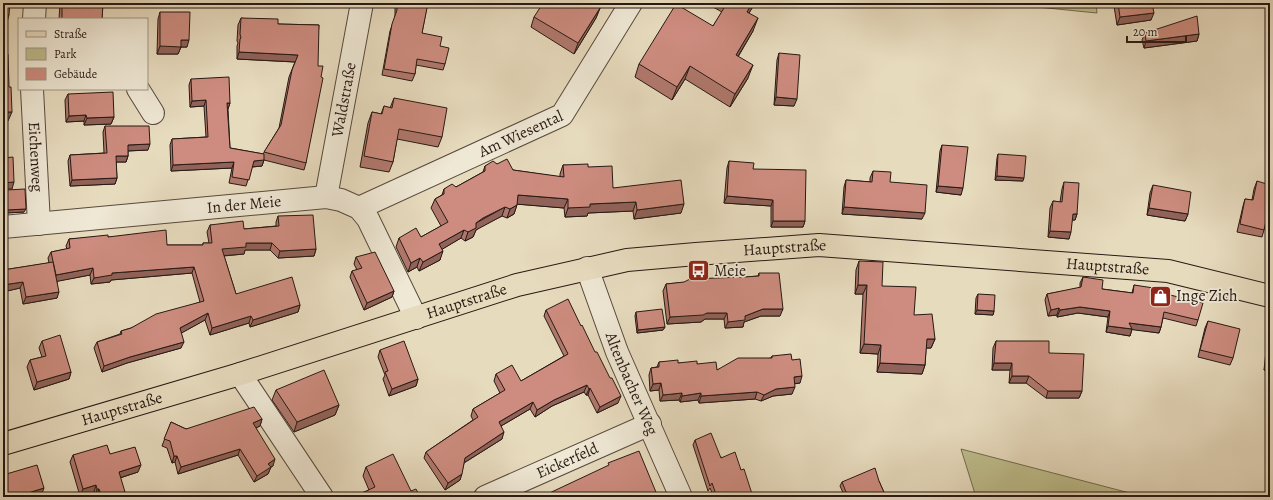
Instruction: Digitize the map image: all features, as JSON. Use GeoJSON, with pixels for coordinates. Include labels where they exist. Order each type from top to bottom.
{"type":"FeatureCollection","features":[{"type":"Feature","properties":{"kind":"main road","name":"Hauptstraße"},"geometry":{"type":"LineString","coordinates":[[3,444],[240,374],[517,285],[627,260],[820,245],[1168,271],[1270,296]]}},
{"type":"Feature","properties":{"kind":"street"},"geometry":{"type":"LineString","coordinates":[[34,18],[35,3]]}},
{"type":"Feature","properties":{"kind":"street","name":"Waldstraße"},"geometry":{"type":"LineString","coordinates":[[326,197],[362,3]]}},
{"type":"Feature","properties":{"kind":"street","name":"Am Wiesental"},"geometry":{"type":"LineString","coordinates":[[359,208],[562,115],[631,3]]}},
{"type":"Feature","properties":{"kind":"street","name":"Eichenweg"},"geometry":{"type":"LineString","coordinates":[[32,90],[39,224]]}},
{"type":"Feature","properties":{"kind":"street"},"geometry":{"type":"LineString","coordinates":[[139,90],[152,112]]}},
{"type":"Feature","properties":{"kind":"street","name":"In der Meie"},"geometry":{"type":"LineString","coordinates":[[3,227],[326,197],[341,200],[359,208]]}},
{"type":"Feature","properties":{"kind":"street"},"geometry":{"type":"LineString","coordinates":[[359,208],[368,219],[416,318]]}},
{"type":"Feature","properties":{"kind":"street","name":"Altenbacher Weg"},"geometry":{"type":"LineString","coordinates":[[587,268],[617,352],[681,497]]}},
{"type":"Feature","properties":{"kind":"street"},"geometry":{"type":"LineString","coordinates":[[240,374],[322,497]]}},
{"type":"Feature","properties":{"kind":"street","name":"Eickerfeld"},"geometry":{"type":"LineString","coordinates":[[485,497],[650,424]]}},
{"type":"Feature","properties":{"kind":"green space"},"geometry":{"type":"Polygon","coordinates":[[[997,3],[1096,3],[1097,13],[997,3]]]}},
{"type":"Feature","properties":{"kind":"green space"},"geometry":{"type":"Polygon","coordinates":[[[961,449],[1145,497],[976,497],[961,449]]]}},
{"type":"Feature","properties":{"kind":"building"},"geometry":{"type":"Polygon","coordinates":[[[3,3],[10,3],[9,15],[3,15],[3,3]]]}},
{"type":"Feature","properties":{"kind":"building"},"geometry":{"type":"Polygon","coordinates":[[[62,3],[103,3],[102,18],[62,18],[62,3]]]}},
{"type":"Feature","properties":{"kind":"building"},"geometry":{"type":"Polygon","coordinates":[[[397,3],[428,3],[422,33],[442,37],[440,46],[449,48],[445,64],[417,59],[415,74],[384,69],[392,24],[397,10],[397,3]]]}},
{"type":"Feature","properties":{"kind":"building"},"geometry":{"type":"Polygon","coordinates":[[[543,3],[592,3],[600,8],[578,43],[534,17],[543,3]]]}},
{"type":"Feature","properties":{"kind":"building"},"geometry":{"type":"Polygon","coordinates":[[[727,3],[752,3],[747,12],[758,18],[736,55],[753,65],[735,94],[690,66],[677,87],[639,64],[676,4],[713,26],[727,3]]]}},
{"type":"Feature","properties":{"kind":"building"},"geometry":{"type":"Polygon","coordinates":[[[1118,3],[1152,3],[1154,13],[1120,17],[1118,3]]]}},
{"type":"Feature","properties":{"kind":"building"},"geometry":{"type":"Polygon","coordinates":[[[160,12],[190,12],[189,40],[181,40],[181,47],[160,46],[160,12]]]}},
{"type":"Feature","properties":{"kind":"building"},"geometry":{"type":"Polygon","coordinates":[[[1197,16],[1199,34],[1146,41],[1145,33],[1197,16]]]}},
{"type":"Feature","properties":{"kind":"building"},"geometry":{"type":"Polygon","coordinates":[[[241,18],[278,19],[278,24],[319,25],[318,66],[323,66],[321,77],[323,78],[306,163],[264,152],[281,125],[292,70],[298,55],[239,52],[241,18]]]}},
{"type":"Feature","properties":{"kind":"building"},"geometry":{"type":"Polygon","coordinates":[[[779,53],[800,55],[797,99],[776,97],[779,53]]]}},
{"type":"Feature","properties":{"kind":"building"},"geometry":{"type":"Polygon","coordinates":[[[3,54],[8,54],[9,87],[11,87],[12,112],[3,112],[3,54]]]}},
{"type":"Feature","properties":{"kind":"building"},"geometry":{"type":"Polygon","coordinates":[[[229,77],[230,103],[227,103],[230,148],[264,154],[264,160],[254,161],[249,180],[232,177],[234,162],[173,165],[172,139],[208,137],[206,100],[192,101],[191,79],[229,77]]]}},
{"type":"Feature","properties":{"kind":"building"},"geometry":{"type":"Polygon","coordinates":[[[113,92],[114,117],[87,118],[86,115],[69,116],[68,94],[113,92]]]}},
{"type":"Feature","properties":{"kind":"building"},"geometry":{"type":"Polygon","coordinates":[[[394,98],[447,108],[442,137],[399,129],[393,162],[364,156],[372,112],[382,114],[384,106],[392,108],[394,98]]]}},
{"type":"Feature","properties":{"kind":"building"},"geometry":{"type":"Polygon","coordinates":[[[105,126],[149,126],[150,144],[128,145],[128,156],[116,156],[117,178],[72,180],[70,155],[107,153],[105,126]]]}},
{"type":"Feature","properties":{"kind":"building"},"geometry":{"type":"Polygon","coordinates":[[[942,145],[968,147],[963,188],[938,186],[942,145]]]}},
{"type":"Feature","properties":{"kind":"building"},"geometry":{"type":"Polygon","coordinates":[[[998,154],[1026,156],[1024,178],[997,176],[998,154]]]}},
{"type":"Feature","properties":{"kind":"building"},"geometry":{"type":"Polygon","coordinates":[[[13,157],[14,182],[3,183],[3,158],[13,157]]]}},
{"type":"Feature","properties":{"kind":"building"},"geometry":{"type":"Polygon","coordinates":[[[507,159],[513,170],[564,177],[563,165],[588,164],[588,167],[612,166],[613,188],[681,180],[684,204],[637,210],[636,202],[590,204],[590,207],[568,208],[568,199],[518,195],[517,205],[510,209],[505,207],[483,218],[476,223],[476,228],[468,232],[464,230],[439,244],[443,251],[423,262],[420,258],[411,263],[399,238],[416,228],[421,237],[448,222],[435,199],[444,194],[444,189],[452,184],[456,187],[485,171],[485,166],[493,161],[497,164],[507,159]]]}},
{"type":"Feature","properties":{"kind":"building"},"geometry":{"type":"Polygon","coordinates":[[[729,161],[754,163],[753,169],[806,170],[805,221],[773,221],[773,200],[727,196],[729,161]]]}},
{"type":"Feature","properties":{"kind":"building"},"geometry":{"type":"Polygon","coordinates":[[[873,171],[891,172],[890,182],[927,185],[925,213],[844,207],[846,180],[872,182],[873,171]]]}},
{"type":"Feature","properties":{"kind":"building"},"geometry":{"type":"Polygon","coordinates":[[[1257,181],[1270,185],[1268,204],[1270,204],[1270,216],[1267,216],[1264,230],[1240,224],[1245,199],[1253,200],[1257,181]]]}},
{"type":"Feature","properties":{"kind":"building"},"geometry":{"type":"Polygon","coordinates":[[[1064,182],[1079,183],[1077,214],[1073,214],[1071,232],[1050,231],[1053,201],[1062,202],[1064,182]]]}},
{"type":"Feature","properties":{"kind":"building"},"geometry":{"type":"Polygon","coordinates":[[[1153,185],[1191,192],[1188,214],[1149,208],[1153,185]]]}},
{"type":"Feature","properties":{"kind":"building"},"geometry":{"type":"Polygon","coordinates":[[[25,189],[26,209],[6,210],[6,190],[25,189]]]}},
{"type":"Feature","properties":{"kind":"building"},"geometry":{"type":"Polygon","coordinates":[[[313,215],[316,249],[280,251],[272,243],[246,243],[246,247],[222,249],[236,294],[292,277],[300,305],[253,320],[251,316],[212,328],[208,313],[180,328],[184,342],[104,366],[97,342],[122,334],[121,331],[131,328],[156,314],[204,301],[194,267],[112,273],[112,275],[94,278],[93,268],[56,275],[51,252],[70,248],[69,239],[108,235],[108,237],[166,230],[167,245],[203,245],[203,243],[212,243],[210,225],[243,221],[244,229],[279,226],[278,216],[313,215]]]}},
{"type":"Feature","properties":{"kind":"building"},"geometry":{"type":"Polygon","coordinates":[[[375,252],[394,291],[367,303],[352,271],[362,268],[356,257],[375,252]]]}},
{"type":"Feature","properties":{"kind":"building"},"geometry":{"type":"Polygon","coordinates":[[[859,261],[883,262],[882,286],[916,287],[914,315],[932,314],[935,339],[927,339],[925,365],[880,363],[881,345],[864,344],[867,285],[858,285],[859,261]]]}},
{"type":"Feature","properties":{"kind":"building"},"geometry":{"type":"Polygon","coordinates":[[[53,262],[59,292],[26,297],[23,282],[3,285],[3,270],[53,262]]]}},
{"type":"Feature","properties":{"kind":"building"},"geometry":{"type":"Polygon","coordinates":[[[759,273],[779,273],[783,309],[763,309],[745,316],[745,320],[728,322],[727,313],[707,313],[703,315],[670,317],[666,284],[684,282],[690,279],[759,276],[759,273]]]}},
{"type":"Feature","properties":{"kind":"building"},"geometry":{"type":"Polygon","coordinates":[[[1083,277],[1103,280],[1102,289],[1133,293],[1134,285],[1167,290],[1166,294],[1203,303],[1198,320],[1164,312],[1161,327],[1129,323],[1132,329],[1108,326],[1110,311],[1080,307],[1051,310],[1047,294],[1081,287],[1083,277]]]}},
{"type":"Feature","properties":{"kind":"building"},"geometry":{"type":"Polygon","coordinates":[[[978,294],[995,295],[994,311],[977,310],[978,294]]]}},
{"type":"Feature","properties":{"kind":"building"},"geometry":{"type":"Polygon","coordinates":[[[568,299],[595,352],[597,352],[621,396],[600,407],[587,385],[554,400],[537,410],[533,402],[499,422],[504,432],[465,458],[462,474],[448,483],[426,452],[478,417],[473,409],[505,390],[496,374],[512,365],[521,381],[568,354],[546,310],[568,299]]]}},
{"type":"Feature","properties":{"kind":"building"},"geometry":{"type":"Polygon","coordinates":[[[662,309],[665,327],[638,330],[636,312],[662,309]]]}},
{"type":"Feature","properties":{"kind":"building"},"geometry":{"type":"Polygon","coordinates":[[[1208,321],[1240,329],[1233,358],[1200,350],[1208,321]]]}},
{"type":"Feature","properties":{"kind":"building"},"geometry":{"type":"Polygon","coordinates":[[[60,335],[71,372],[37,382],[30,360],[46,356],[42,341],[60,335]]]}},
{"type":"Feature","properties":{"kind":"building"},"geometry":{"type":"Polygon","coordinates":[[[404,341],[418,379],[392,389],[385,372],[388,371],[380,350],[404,341]]]}},
{"type":"Feature","properties":{"kind":"building"},"geometry":{"type":"Polygon","coordinates":[[[996,341],[1049,341],[1049,353],[1084,354],[1082,391],[1048,391],[1029,376],[1012,376],[1012,363],[994,363],[996,341]]]}},
{"type":"Feature","properties":{"kind":"building"},"geometry":{"type":"Polygon","coordinates":[[[1268,345],[1270,345],[1270,365],[1267,364],[1268,345]]]}},
{"type":"Feature","properties":{"kind":"building"},"geometry":{"type":"Polygon","coordinates":[[[791,354],[792,360],[800,359],[802,376],[794,377],[795,387],[776,389],[764,395],[757,392],[701,396],[701,393],[682,396],[682,393],[663,395],[661,383],[653,384],[651,368],[659,367],[659,362],[678,360],[678,363],[697,361],[697,364],[716,362],[717,370],[738,358],[772,358],[772,356],[791,354]]]}},
{"type":"Feature","properties":{"kind":"building"},"geometry":{"type":"Polygon","coordinates":[[[324,370],[339,405],[297,422],[276,390],[324,370]]]}},
{"type":"Feature","properties":{"kind":"building"},"geometry":{"type":"Polygon","coordinates":[[[254,407],[262,419],[253,423],[275,459],[268,464],[271,467],[257,476],[240,449],[181,467],[177,456],[174,456],[170,441],[164,439],[171,422],[186,429],[254,407]]]}},
{"type":"Feature","properties":{"kind":"building"},"geometry":{"type":"Polygon","coordinates":[[[711,433],[721,458],[735,452],[741,470],[744,469],[753,497],[717,497],[712,483],[710,486],[695,440],[711,433]]]}},
{"type":"Feature","properties":{"kind":"building"},"geometry":{"type":"Polygon","coordinates":[[[107,445],[110,454],[135,447],[141,465],[119,472],[125,492],[102,497],[96,485],[83,489],[73,455],[107,445]]]}},
{"type":"Feature","properties":{"kind":"building"},"geometry":{"type":"Polygon","coordinates":[[[639,451],[658,497],[541,497],[609,465],[608,463],[639,451]]]}},
{"type":"Feature","properties":{"kind":"building"},"geometry":{"type":"Polygon","coordinates":[[[393,454],[411,491],[416,489],[420,497],[364,497],[362,493],[375,487],[366,467],[393,454]]]}},
{"type":"Feature","properties":{"kind":"building"},"geometry":{"type":"Polygon","coordinates":[[[37,465],[44,488],[15,497],[3,497],[3,475],[37,465]]]}},
{"type":"Feature","properties":{"kind":"building"},"geometry":{"type":"Polygon","coordinates":[[[875,468],[886,497],[848,497],[842,482],[875,468]]]}},
{"type":"Feature","properties":{"kind":"building"},"geometry":{"type":"Polygon","coordinates":[[[272,492],[276,497],[266,497],[272,492]]]}},
{"type":"Feature","properties":{"kind":"place","name":"Meie"},"geometry":{"type":"Point","coordinates":[699,271]}},
{"type":"Feature","properties":{"kind":"place","name":"Inge Zich"},"geometry":{"type":"Point","coordinates":[1160,296]}}]}
